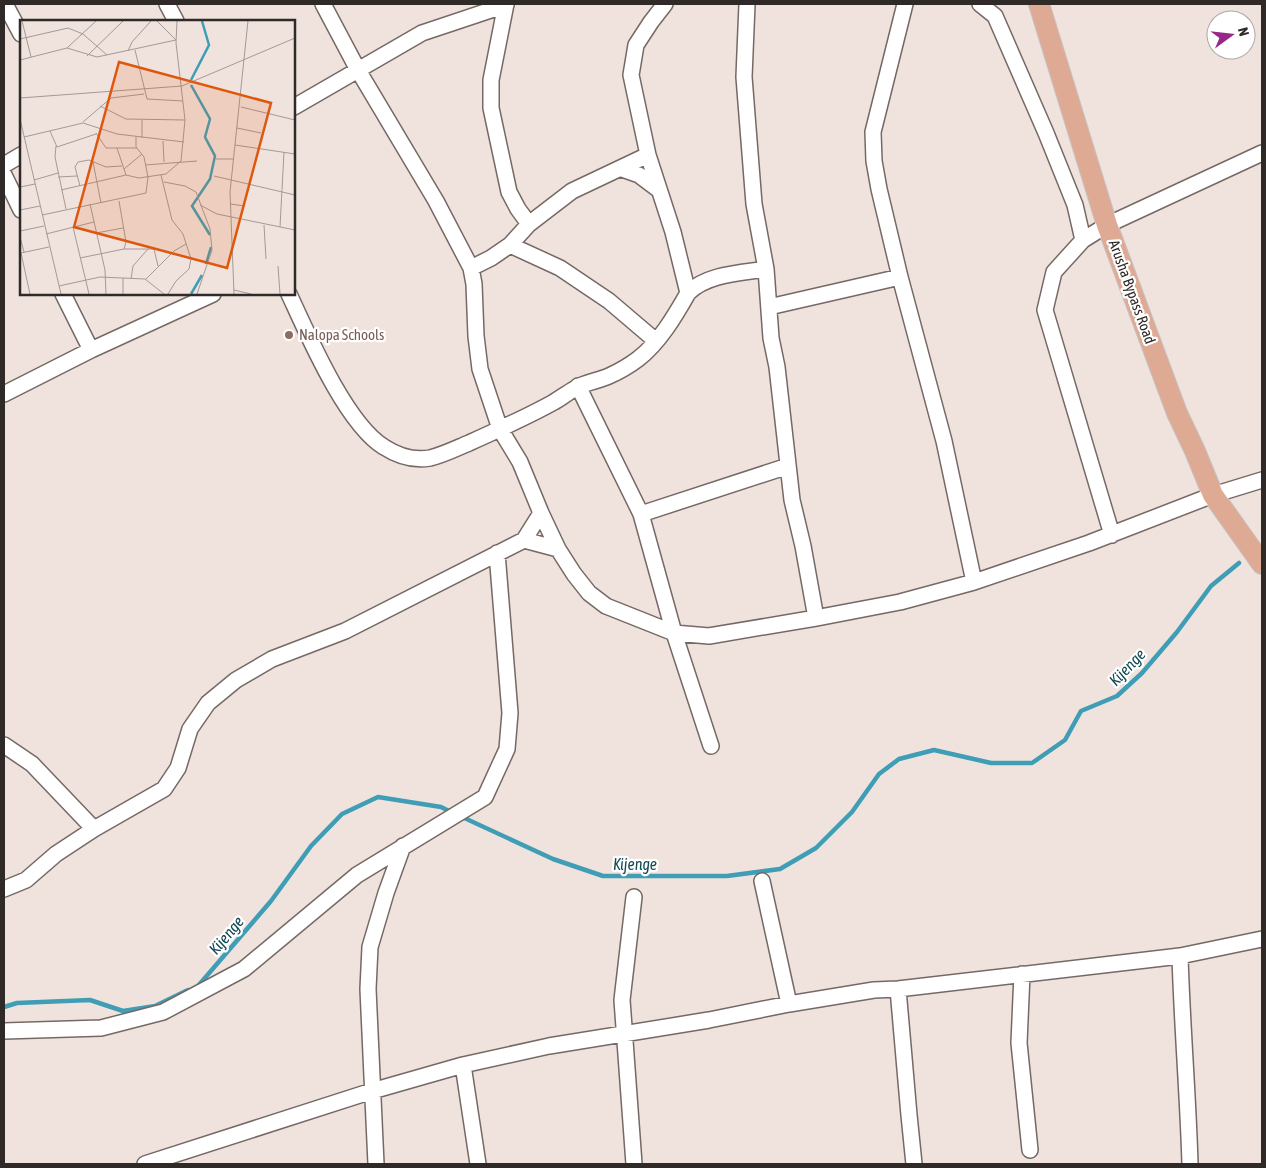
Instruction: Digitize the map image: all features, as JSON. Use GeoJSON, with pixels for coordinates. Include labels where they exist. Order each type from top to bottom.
{"type":"FeatureCollection","features":[{"type":"Feature","properties":{"kind":"main road","name":"Arusha Bypass Road"},"geometry":{"type":"LineString","coordinates":[[1039,4],[1107,225],[1177,413],[1213,495],[1262,564]]}},
{"type":"Feature","properties":{"kind":"street"},"geometry":{"type":"LineString","coordinates":[[5,4],[20,32]]}},
{"type":"Feature","properties":{"kind":"street"},"geometry":{"type":"LineString","coordinates":[[167,4],[175,20]]}},
{"type":"Feature","properties":{"kind":"street"},"geometry":{"type":"LineString","coordinates":[[323,4],[358,70],[436,201],[471,268],[474,284],[476,336],[480,369],[500,429],[520,462],[558,548],[574,574],[589,593],[606,606],[674,633],[709,636],[900,602],[974,582],[1112,534],[1213,495],[1262,480]]}},
{"type":"Feature","properties":{"kind":"street"},"geometry":{"type":"LineString","coordinates":[[295,106],[422,33],[506,4]]}},
{"type":"Feature","properties":{"kind":"street"},"geometry":{"type":"LineString","coordinates":[[506,4],[491,80],[490,108],[509,192],[529,224]]}},
{"type":"Feature","properties":{"kind":"street"},"geometry":{"type":"LineString","coordinates":[[666,4],[650,22],[636,45],[631,75],[648,155],[672,232],[688,293]]}},
{"type":"Feature","properties":{"kind":"street"},"geometry":{"type":"LineString","coordinates":[[748,4],[744,77],[754,204],[766,269],[772,338],[792,500],[803,546],[816,618]]}},
{"type":"Feature","properties":{"kind":"street"},"geometry":{"type":"LineString","coordinates":[[905,4],[873,132],[874,161],[900,277],[944,441],[974,582]]}},
{"type":"Feature","properties":{"kind":"street"},"geometry":{"type":"LineString","coordinates":[[980,4],[995,16],[1031,97],[1075,205],[1083,240]]}},
{"type":"Feature","properties":{"kind":"street"},"geometry":{"type":"LineString","coordinates":[[1112,534],[1045,310],[1054,272],[1083,240],[1107,225],[1262,152]]}},
{"type":"Feature","properties":{"kind":"street"},"geometry":{"type":"LineString","coordinates":[[471,268],[491,258],[510,245],[529,224],[572,191],[648,155]]}},
{"type":"Feature","properties":{"kind":"street"},"geometry":{"type":"LineString","coordinates":[[4,165],[20,156]]}},
{"type":"Feature","properties":{"kind":"street"},"geometry":{"type":"LineString","coordinates":[[622,168],[639,175],[659,190]]}},
{"type":"Feature","properties":{"kind":"street"},"geometry":{"type":"LineString","coordinates":[[4,175],[20,208]]}},
{"type":"Feature","properties":{"kind":"street"},"geometry":{"type":"LineString","coordinates":[[510,245],[568,274],[609,301],[656,341]]}},
{"type":"Feature","properties":{"kind":"street"},"geometry":{"type":"LineString","coordinates":[[289,295],[311,341],[355,418],[382,446],[399,455],[414,459],[431,458],[500,429],[553,402],[578,386],[610,376],[638,359],[656,341],[688,293],[695,287],[705,281],[766,269]]}},
{"type":"Feature","properties":{"kind":"street"},"geometry":{"type":"LineString","coordinates":[[769,307],[900,277]]}},
{"type":"Feature","properties":{"kind":"street"},"geometry":{"type":"LineString","coordinates":[[64,295],[92,350]]}},
{"type":"Feature","properties":{"kind":"street"},"geometry":{"type":"LineString","coordinates":[[4,394],[92,350],[212,295]]}},
{"type":"Feature","properties":{"kind":"street"},"geometry":{"type":"LineString","coordinates":[[578,386],[641,514],[674,633],[711,746]]}},
{"type":"Feature","properties":{"kind":"street"},"geometry":{"type":"LineString","coordinates":[[641,514],[788,466]]}},
{"type":"Feature","properties":{"kind":"street"},"geometry":{"type":"LineString","coordinates":[[4,889],[26,880],[56,854],[94,829],[164,789],[178,768],[190,729],[208,703],[236,680],[272,659],[345,631],[524,540],[541,513]]}},
{"type":"Feature","properties":{"kind":"street"},"geometry":{"type":"LineString","coordinates":[[524,540],[558,548]]}},
{"type":"Feature","properties":{"kind":"street"},"geometry":{"type":"LineString","coordinates":[[4,1031],[101,1028],[163,1012],[244,969],[357,875],[485,797],[507,749],[510,713],[497,553]]}},
{"type":"Feature","properties":{"kind":"street"},"geometry":{"type":"LineString","coordinates":[[4,745],[32,764],[94,829]]}},
{"type":"Feature","properties":{"kind":"street"},"geometry":{"type":"LineString","coordinates":[[376,1164],[368,989],[370,947],[386,893],[403,846]]}},
{"type":"Feature","properties":{"kind":"street"},"geometry":{"type":"LineString","coordinates":[[762,881],[789,1004]]}},
{"type":"Feature","properties":{"kind":"street"},"geometry":{"type":"LineString","coordinates":[[634,897],[622,1000],[634,1164]]}},
{"type":"Feature","properties":{"kind":"street"},"geometry":{"type":"LineString","coordinates":[[145,1164],[372,1091],[462,1065],[550,1046],[874,990],[898,989],[1180,956],[1262,939]]}},
{"type":"Feature","properties":{"kind":"street"},"geometry":{"type":"LineString","coordinates":[[1180,956],[1190,1164]]}},
{"type":"Feature","properties":{"kind":"street"},"geometry":{"type":"LineString","coordinates":[[1022,974],[1019,1043],[1030,1150]]}},
{"type":"Feature","properties":{"kind":"street"},"geometry":{"type":"LineString","coordinates":[[898,989],[908,1116],[914,1164]]}},
{"type":"Feature","properties":{"kind":"street"},"geometry":{"type":"LineString","coordinates":[[462,1065],[478,1164]]}},
{"type":"Feature","properties":{"kind":"waterway","name":"Kijenge"},"geometry":{"type":"LineString","coordinates":[[460,816],[553,859],[603,876],[727,876],[780,869],[816,848],[852,812],[879,774],[899,759],[934,750],[991,763],[1032,763],[1065,740],[1081,711],[1117,696],[1142,673],[1177,632],[1211,586],[1239,563]]}},
{"type":"Feature","properties":{"kind":"waterway","name":"Kijenge"},"geometry":{"type":"LineString","coordinates":[[198,986],[271,901],[311,846],[342,814],[378,797],[441,807],[453,813]]}},
{"type":"Feature","properties":{"kind":"waterway","name":"Kijenge"},"geometry":{"type":"LineString","coordinates":[[4,1007],[17,1003],[90,1000],[123,1011],[155,1006],[188,990]]}},
{"type":"Feature","properties":{"kind":"place","name":"Nalopa Schools"},"geometry":{"type":"Point","coordinates":[289,335]}}]}
